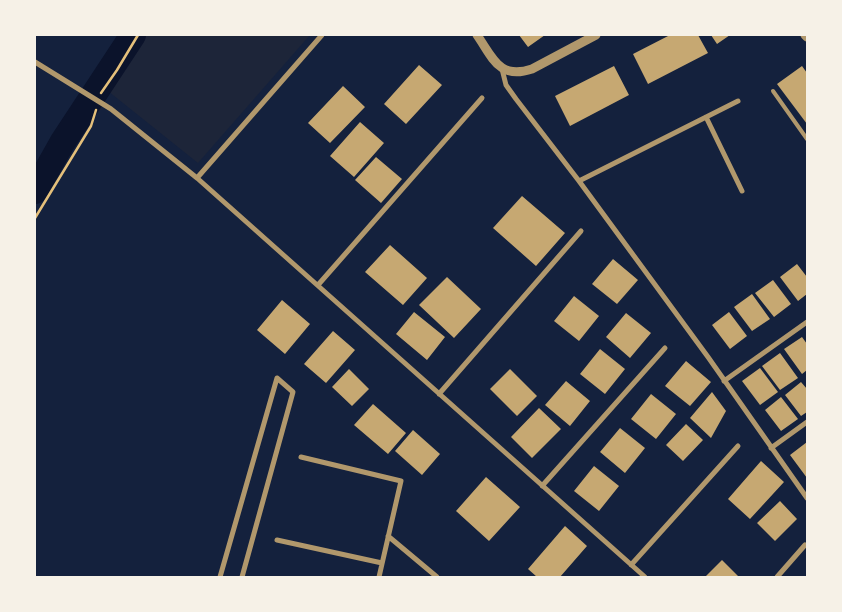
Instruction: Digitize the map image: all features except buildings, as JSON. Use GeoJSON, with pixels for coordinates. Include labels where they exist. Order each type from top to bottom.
{"type":"FeatureCollection","features":[{"type":"Feature","properties":{"kind":"street"},"geometry":{"type":"LineString","coordinates":[[197,178],[322,35]]}},
{"type":"Feature","properties":{"kind":"street"},"geometry":{"type":"LineString","coordinates":[[476,35],[502,68],[510,73],[532,69],[596,35]]}},
{"type":"Feature","properties":{"kind":"street"},"geometry":{"type":"LineString","coordinates":[[35,62],[111,109],[197,178],[645,577]]}},
{"type":"Feature","properties":{"kind":"street"},"geometry":{"type":"LineString","coordinates":[[502,68],[506,85],[579,181],[807,498]]}},
{"type":"Feature","properties":{"kind":"street"},"geometry":{"type":"LineString","coordinates":[[318,285],[482,98]]}},
{"type":"Feature","properties":{"kind":"street"},"geometry":{"type":"LineString","coordinates":[[579,181],[738,101]]}},
{"type":"Feature","properties":{"kind":"street"},"geometry":{"type":"LineString","coordinates":[[706,117],[742,191]]}},
{"type":"Feature","properties":{"kind":"street"},"geometry":{"type":"LineString","coordinates":[[439,394],[581,232]]}},
{"type":"Feature","properties":{"kind":"street"},"geometry":{"type":"LineString","coordinates":[[724,381],[807,322]]}},
{"type":"Feature","properties":{"kind":"street"},"geometry":{"type":"LineString","coordinates":[[542,486],[664,348]]}},
{"type":"Feature","properties":{"kind":"street"},"geometry":{"type":"LineString","coordinates":[[220,577],[276,378],[294,392],[242,577]]}},
{"type":"Feature","properties":{"kind":"street"},"geometry":{"type":"LineString","coordinates":[[771,448],[807,422]]}},
{"type":"Feature","properties":{"kind":"street"},"geometry":{"type":"LineString","coordinates":[[631,565],[738,446]]}},
{"type":"Feature","properties":{"kind":"street"},"geometry":{"type":"LineString","coordinates":[[302,457],[401,481],[379,577]]}},
{"type":"Feature","properties":{"kind":"street"},"geometry":{"type":"LineString","coordinates":[[388,536],[437,577]]}},
{"type":"Feature","properties":{"kind":"street"},"geometry":{"type":"LineString","coordinates":[[276,540],[382,563]]}},
{"type":"Feature","properties":{"kind":"street"},"geometry":{"type":"LineString","coordinates":[[777,577],[805,545]]}},
{"type":"Feature","properties":{"kind":"lane"},"geometry":{"type":"LineString","coordinates":[[773,91],[807,139]]}},
{"type":"Feature","properties":{"kind":"path"},"geometry":{"type":"LineString","coordinates":[[100,95],[138,35]]}},
{"type":"Feature","properties":{"kind":"path"},"geometry":{"type":"LineString","coordinates":[[35,218],[92,126],[98,103]]}},
{"type":"Feature","properties":{"kind":"shaded area"},"geometry":{"type":"Polygon","coordinates":[[[139,35],[310,35],[198,163],[108,91],[139,35]]]}},
{"type":"Feature","properties":{"kind":"waterway"},"geometry":{"type":"LineString","coordinates":[[35,191],[62,143],[133,35]]}}]}
